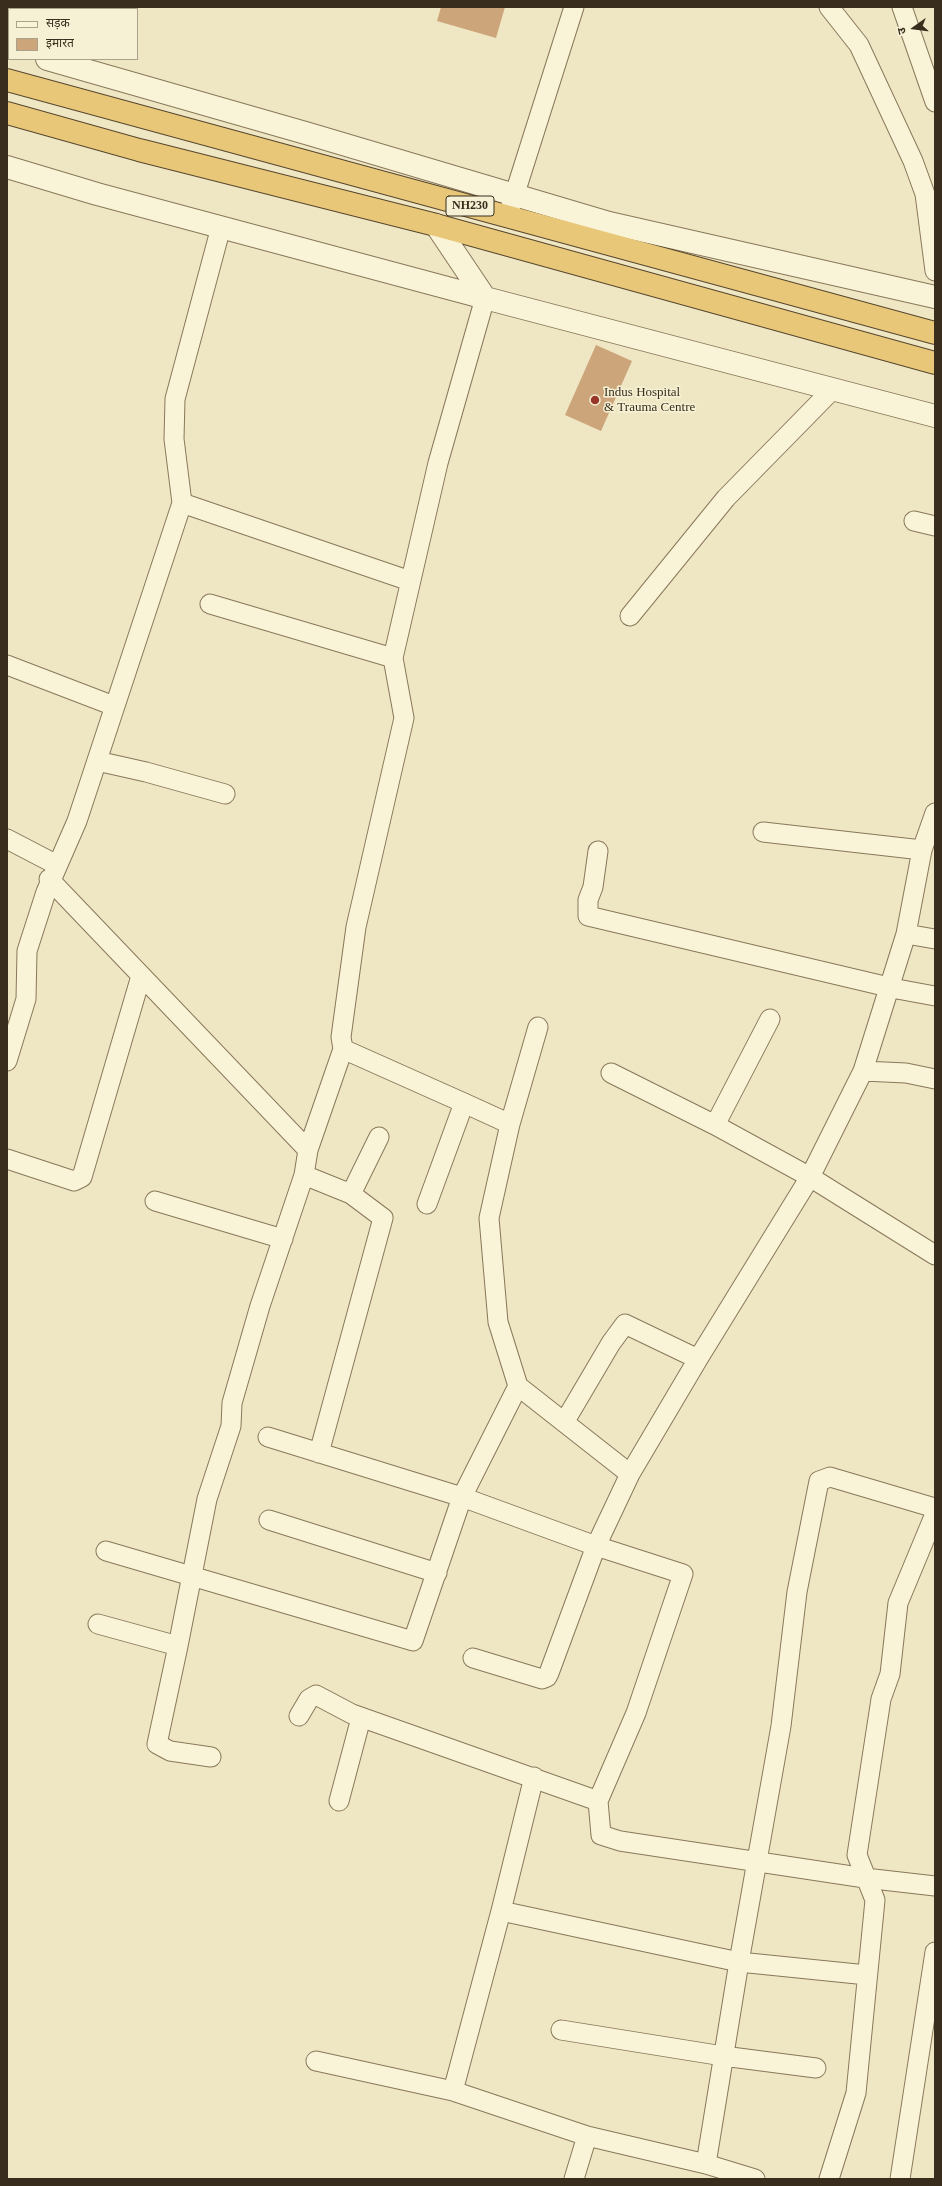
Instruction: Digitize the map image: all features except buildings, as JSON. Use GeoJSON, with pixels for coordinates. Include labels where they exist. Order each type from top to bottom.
{"type":"FeatureCollection","features":[{"type":"Feature","properties":{"kind":"highway","name":"NH230"},"geometry":{"type":"LineString","coordinates":[[7,80],[934,331]]}},
{"type":"Feature","properties":{"kind":"highway","name":"NH230"},"geometry":{"type":"LineString","coordinates":[[7,113],[147,152],[436,225],[929,361]]}},
{"type":"Feature","properties":{"kind":"highway"},"geometry":{"type":"LineString","coordinates":[[929,361],[934,331]]}},
{"type":"Feature","properties":{"kind":"street"},"geometry":{"type":"LineString","coordinates":[[508,216],[574,7]]}},
{"type":"Feature","properties":{"kind":"street"},"geometry":{"type":"LineString","coordinates":[[829,7],[858,45],[913,162],[925,194],[935,271]]}},
{"type":"Feature","properties":{"kind":"street"},"geometry":{"type":"LineString","coordinates":[[902,7],[934,94]]}},
{"type":"Feature","properties":{"kind":"street"},"geometry":{"type":"LineString","coordinates":[[54,60],[76,63],[610,223],[935,297]]}},
{"type":"Feature","properties":{"kind":"street"},"geometry":{"type":"LineString","coordinates":[[7,167],[97,194],[832,390],[935,416]]}},
{"type":"Feature","properties":{"kind":"street"},"geometry":{"type":"LineString","coordinates":[[211,1757],[170,1751],[157,1744],[207,1499],[231,1426],[232,1403],[260,1306],[304,1175],[308,1150],[343,1049],[341,1037],[356,927],[404,718],[393,658],[438,463],[485,298],[436,225]]}},
{"type":"Feature","properties":{"kind":"street"},"geometry":{"type":"LineString","coordinates":[[7,1061],[26,999],[27,951],[52,875],[77,821],[182,503],[174,439],[176,399],[221,227]]}},
{"type":"Feature","properties":{"kind":"street"},"geometry":{"type":"LineString","coordinates":[[630,616],[726,498],[832,390]]}},
{"type":"Feature","properties":{"kind":"street"},"geometry":{"type":"LineString","coordinates":[[182,503],[410,581]]}},
{"type":"Feature","properties":{"kind":"street"},"geometry":{"type":"LineString","coordinates":[[914,521],[935,526]]}},
{"type":"Feature","properties":{"kind":"street"},"geometry":{"type":"LineString","coordinates":[[210,604],[393,658]]}},
{"type":"Feature","properties":{"kind":"street"},"geometry":{"type":"LineString","coordinates":[[7,665],[114,706]]}},
{"type":"Feature","properties":{"kind":"street"},"geometry":{"type":"LineString","coordinates":[[97,761],[225,794]]}},
{"type":"Feature","properties":{"kind":"street"},"geometry":{"type":"LineString","coordinates":[[473,1658],[542,1679],[547,1677],[566,1633],[596,1546],[630,1474],[698,1359],[810,1177],[863,1071],[906,934],[922,850],[935,813]]}},
{"type":"Feature","properties":{"kind":"street"},"geometry":{"type":"LineString","coordinates":[[763,832],[922,850]]}},
{"type":"Feature","properties":{"kind":"street"},"geometry":{"type":"LineString","coordinates":[[7,839],[52,875],[141,976],[308,1150]]}},
{"type":"Feature","properties":{"kind":"street"},"geometry":{"type":"LineString","coordinates":[[598,851],[593,887],[588,900],[588,916],[935,996]]}},
{"type":"Feature","properties":{"kind":"street"},"geometry":{"type":"LineString","coordinates":[[906,934],[935,939]]}},
{"type":"Feature","properties":{"kind":"street"},"geometry":{"type":"LineString","coordinates":[[7,1159],[74,1181],[82,1177],[141,976]]}},
{"type":"Feature","properties":{"kind":"street"},"geometry":{"type":"LineString","coordinates":[[715,1125],[770,1019]]}},
{"type":"Feature","properties":{"kind":"street"},"geometry":{"type":"LineString","coordinates":[[538,1027],[510,1124],[489,1218],[498,1322],[518,1386],[565,1421],[630,1474]]}},
{"type":"Feature","properties":{"kind":"street"},"geometry":{"type":"LineString","coordinates":[[343,1049],[510,1124]]}},
{"type":"Feature","properties":{"kind":"street"},"geometry":{"type":"LineString","coordinates":[[863,1071],[906,1073],[935,1079]]}},
{"type":"Feature","properties":{"kind":"street"},"geometry":{"type":"LineString","coordinates":[[611,1073],[715,1125],[810,1177],[935,1255]]}},
{"type":"Feature","properties":{"kind":"street"},"geometry":{"type":"LineString","coordinates":[[426,1204],[464,1103]]}},
{"type":"Feature","properties":{"kind":"street"},"geometry":{"type":"LineString","coordinates":[[351,1194],[379,1137]]}},
{"type":"Feature","properties":{"kind":"street"},"geometry":{"type":"LineString","coordinates":[[304,1175],[351,1194],[383,1218],[319,1453]]}},
{"type":"Feature","properties":{"kind":"street"},"geometry":{"type":"LineString","coordinates":[[155,1201],[283,1239]]}},
{"type":"Feature","properties":{"kind":"street"},"geometry":{"type":"LineString","coordinates":[[565,1421],[611,1343],[625,1324],[698,1359]]}},
{"type":"Feature","properties":{"kind":"street"},"geometry":{"type":"LineString","coordinates":[[106,1551],[413,1641],[462,1497],[518,1386]]}},
{"type":"Feature","properties":{"kind":"street"},"geometry":{"type":"LineString","coordinates":[[268,1436],[462,1497],[596,1546],[683,1574],[636,1713],[598,1801],[600,1835],[620,1841],[865,1878],[935,1886]]}},
{"type":"Feature","properties":{"kind":"street"},"geometry":{"type":"LineString","coordinates":[[706,2164],[739,1962],[781,1726],[797,1592],[819,1481],[830,1477],[935,1508]]}},
{"type":"Feature","properties":{"kind":"street"},"geometry":{"type":"LineString","coordinates":[[829,2179],[856,2093],[875,1900],[857,1855],[881,1699],[890,1674],[898,1603],[935,1514]]}},
{"type":"Feature","properties":{"kind":"street"},"geometry":{"type":"LineString","coordinates":[[269,1520],[437,1573]]}},
{"type":"Feature","properties":{"kind":"street"},"geometry":{"type":"LineString","coordinates":[[98,1624],[178,1646]]}},
{"type":"Feature","properties":{"kind":"street"},"geometry":{"type":"LineString","coordinates":[[299,1716],[309,1699],[316,1695],[361,1718],[534,1777],[598,1801]]}},
{"type":"Feature","properties":{"kind":"street"},"geometry":{"type":"LineString","coordinates":[[339,1801],[361,1718]]}},
{"type":"Feature","properties":{"kind":"street"},"geometry":{"type":"LineString","coordinates":[[454,2091],[502,1911],[534,1777]]}},
{"type":"Feature","properties":{"kind":"street"},"geometry":{"type":"LineString","coordinates":[[502,1911],[739,1962],[867,1975]]}},
{"type":"Feature","properties":{"kind":"street"},"geometry":{"type":"LineString","coordinates":[[900,2179],[935,1952]]}},
{"type":"Feature","properties":{"kind":"street"},"geometry":{"type":"LineString","coordinates":[[561,2030],[723,2056],[816,2068]]}},
{"type":"Feature","properties":{"kind":"street"},"geometry":{"type":"LineString","coordinates":[[316,2061],[454,2091],[587,2136],[706,2164],[752,2179]]}},
{"type":"Feature","properties":{"kind":"street"},"geometry":{"type":"LineString","coordinates":[[574,2179],[587,2136]]}},
{"type":"Feature","properties":{"kind":"place","name":"Indus Hospital & Trauma Centre"},"geometry":{"type":"Point","coordinates":[595,400]}}]}
